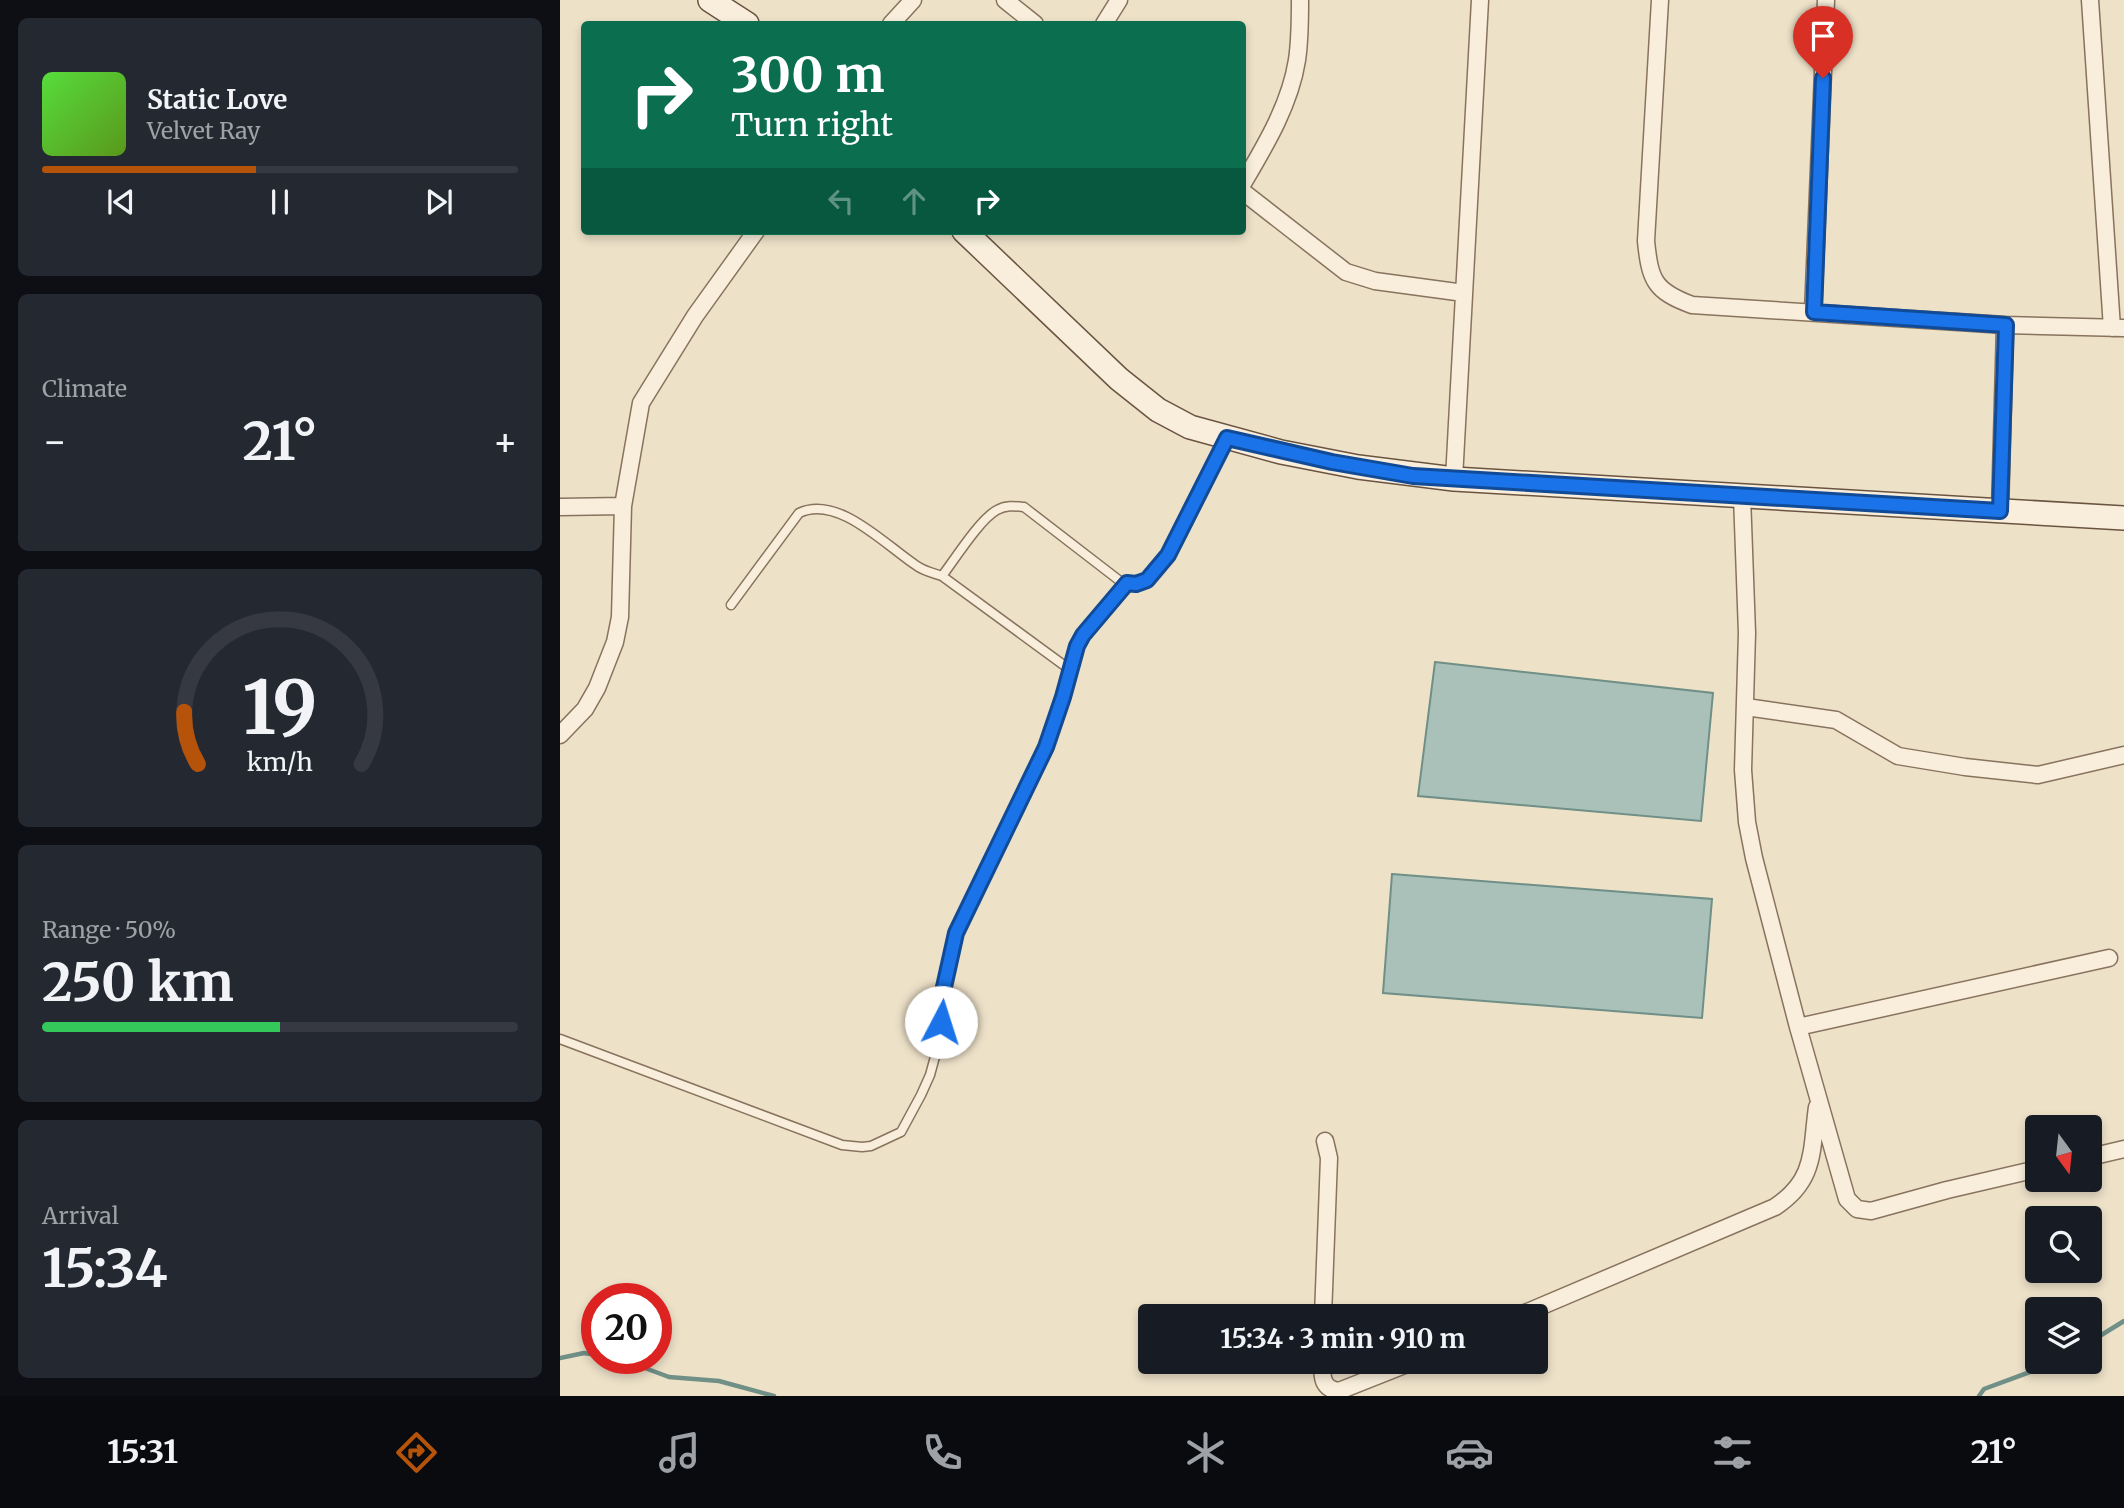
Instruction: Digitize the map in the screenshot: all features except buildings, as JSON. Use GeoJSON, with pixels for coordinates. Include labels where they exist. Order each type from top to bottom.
{"type":"FeatureCollection","features":[{"type":"Feature","properties":{"kind":"street"},"geometry":{"type":"LineString","coordinates":[[710,0],[742,21]]}},
{"type":"Feature","properties":{"kind":"street"},"geometry":{"type":"LineString","coordinates":[[894,21],[913,0]]}},
{"type":"Feature","properties":{"kind":"street"},"geometry":{"type":"LineString","coordinates":[[1005,0],[1030,21]]}},
{"type":"Feature","properties":{"kind":"street"},"geometry":{"type":"LineString","coordinates":[[1106,21],[1119,0]]}},
{"type":"Feature","properties":{"kind":"street"},"geometry":{"type":"LineString","coordinates":[[1246,178],[1264,149],[1292,83],[1297,61],[1300,0]]}},
{"type":"Feature","properties":{"kind":"street"},"geometry":{"type":"LineString","coordinates":[[1454,479],[1480,0]]}},
{"type":"Feature","properties":{"kind":"street"},"geometry":{"type":"LineString","coordinates":[[1660,0],[1646,241],[1648,265],[1654,281],[1667,296],[1692,305],[2006,325],[2118,328],[2090,0]]}},
{"type":"Feature","properties":{"kind":"street"},"geometry":{"type":"LineString","coordinates":[[1814,312],[1826,0]]}},
{"type":"Feature","properties":{"kind":"street"},"geometry":{"type":"LineString","coordinates":[[1246,194],[1346,272],[1375,281],[1464,293]]}},
{"type":"Feature","properties":{"kind":"street"},"geometry":{"type":"LineString","coordinates":[[560,735],[585,709],[603,677],[615,642],[620,617],[623,506],[641,403],[695,316],[753,235]]}},
{"type":"Feature","properties":{"kind":"street"},"geometry":{"type":"LineString","coordinates":[[968,235],[1119,379],[1168,415],[1190,427],[1227,438],[1358,467],[1454,479],[2124,518]]}},
{"type":"Feature","properties":{"kind":"street"},"geometry":{"type":"LineString","coordinates":[[2000,511],[2006,325]]}},
{"type":"Feature","properties":{"kind":"street"},"geometry":{"type":"LineString","coordinates":[[1742,496],[1746,595],[1743,782],[1747,822],[1798,1027],[1847,1199],[1857,1209],[1871,1211],[2025,1172]]}},
{"type":"Feature","properties":{"kind":"street"},"geometry":{"type":"LineString","coordinates":[[560,507],[623,506]]}},
{"type":"Feature","properties":{"kind":"street"},"geometry":{"type":"LineString","coordinates":[[1746,707],[1836,720],[1905,758],[2021,774],[2049,773],[2124,755]]}},
{"type":"Feature","properties":{"kind":"street"},"geometry":{"type":"LineString","coordinates":[[1798,1027],[2109,958]]}},
{"type":"Feature","properties":{"kind":"street"},"geometry":{"type":"LineString","coordinates":[[1547,1304],[1737,1224],[1775,1207],[1793,1195],[1807,1171],[1818,1098]]}},
{"type":"Feature","properties":{"kind":"street"},"geometry":{"type":"LineString","coordinates":[[1323,1304],[1329,1158],[1325,1141]]}},
{"type":"Feature","properties":{"kind":"street"},"geometry":{"type":"LineString","coordinates":[[2102,1154],[2124,1149]]}},
{"type":"Feature","properties":{"kind":"street"},"geometry":{"type":"LineString","coordinates":[[1324,1374],[1328,1388],[1339,1391],[1382,1374]]}},
{"type":"Feature","properties":{"kind":"lane"},"geometry":{"type":"LineString","coordinates":[[942,576],[989,516],[1013,505],[1024,507],[1120,581],[1136,584],[1147,580],[1168,555],[1227,438]]}},
{"type":"Feature","properties":{"kind":"lane"},"geometry":{"type":"LineString","coordinates":[[731,605],[799,513],[815,508],[834,510],[919,568],[942,576],[1069,669]]}},
{"type":"Feature","properties":{"kind":"lane"},"geometry":{"type":"LineString","coordinates":[[560,1040],[842,1145],[871,1146],[901,1132],[930,1075],[939,1042],[944,987],[956,933],[1046,747],[1063,697],[1069,669],[1083,635],[1127,583]]}},
{"type":"Feature","properties":{"kind":"water"},"geometry":{"type":"Polygon","coordinates":[[[1435,662],[1713,693],[1701,821],[1418,796],[1435,662]]]}},
{"type":"Feature","properties":{"kind":"water"},"geometry":{"type":"Polygon","coordinates":[[[1392,874],[1712,899],[1702,1018],[1383,993],[1392,874]]]}},
{"type":"Feature","properties":{"kind":"waterway"},"geometry":{"type":"LineString","coordinates":[[2102,1335],[2124,1321]]}},
{"type":"Feature","properties":{"kind":"waterway"},"geometry":{"type":"LineString","coordinates":[[560,1358],[581,1354]]}},
{"type":"Feature","properties":{"kind":"waterway"},"geometry":{"type":"LineString","coordinates":[[661,1374],[719,1381],[774,1396]]}},
{"type":"Feature","properties":{"kind":"waterway"},"geometry":{"type":"LineString","coordinates":[[1979,1396],[1984,1389],[2025,1374]]}},
{"type":"Feature","properties":{"kind":"route"},"geometry":{"type":"LineString","coordinates":[[941,1022],[944,987],[956,933],[1046,747],[1077,646],[1083,635],[1127,583],[1136,584],[1147,580],[1168,555],[1227,438],[1281,452],[1413,476],[2000,511],[2006,325],[1814,312],[1823,78]]}}]}
